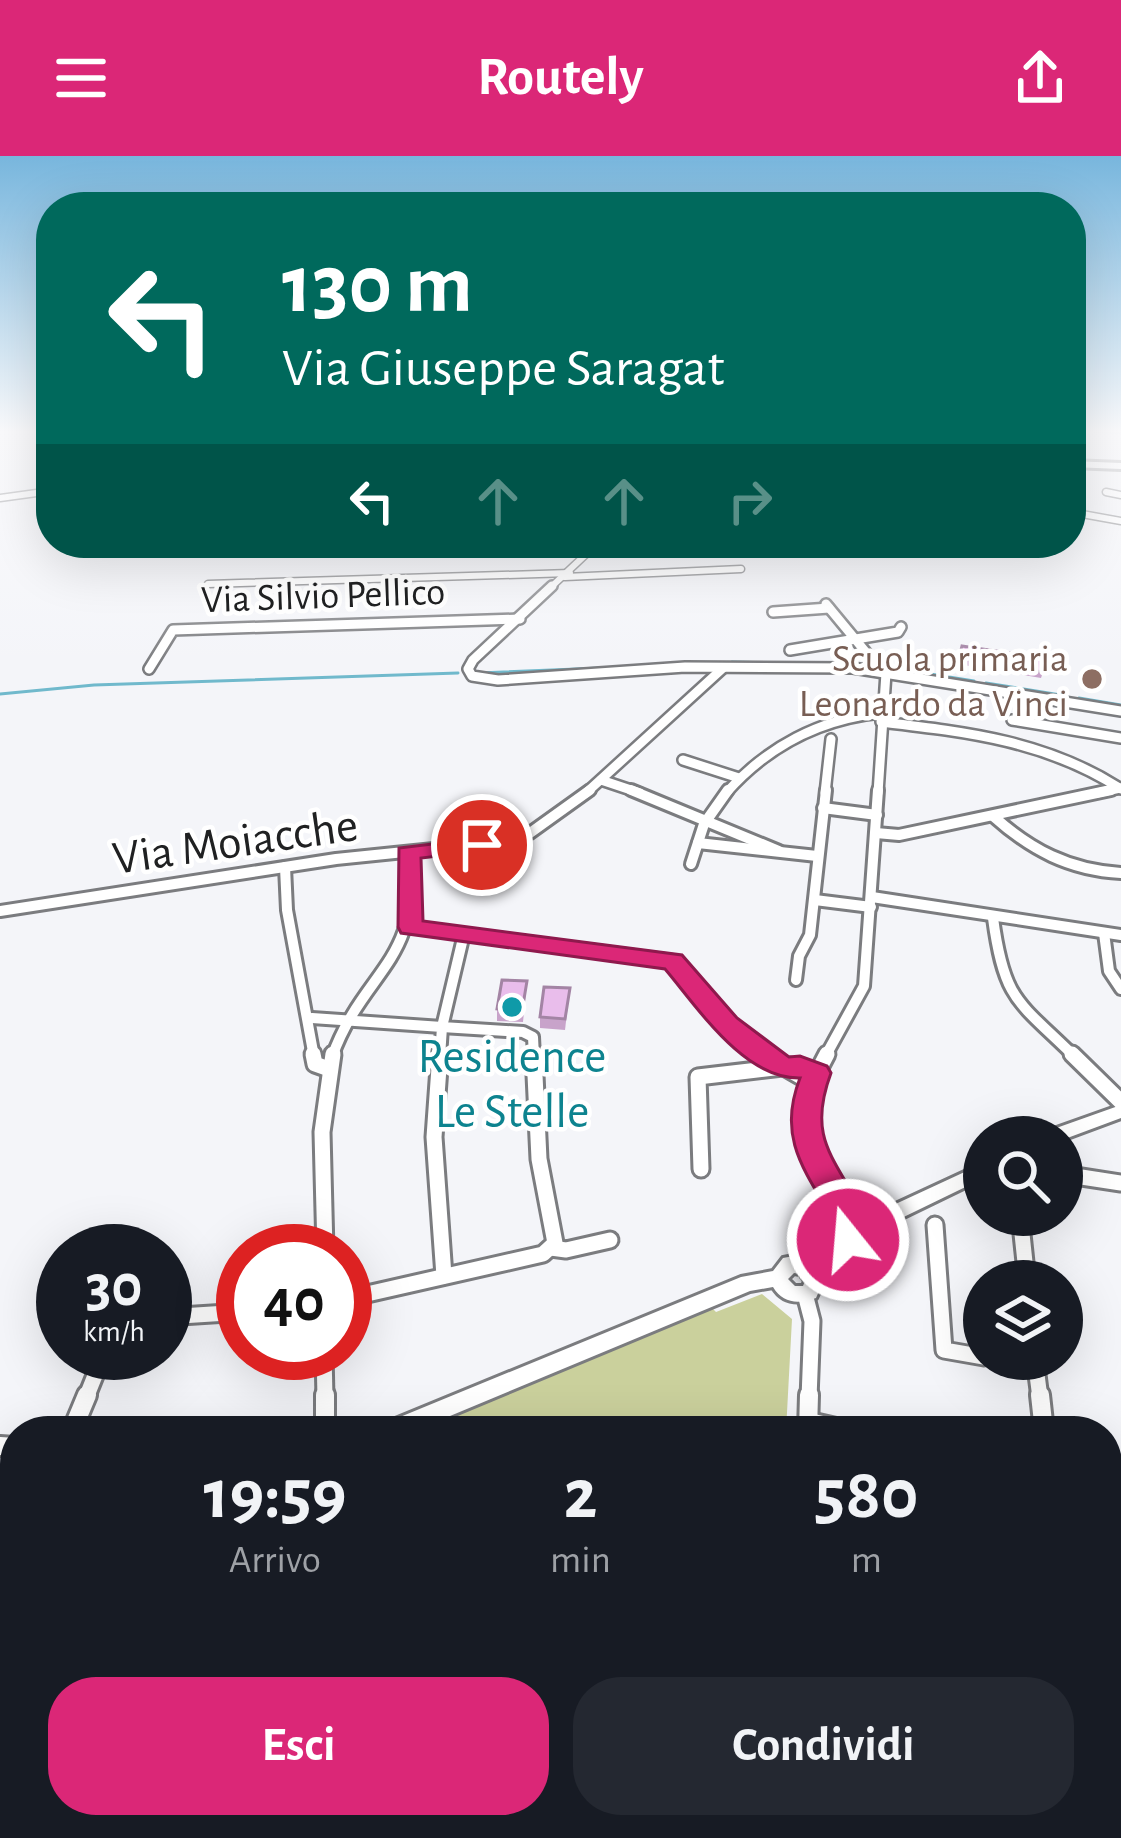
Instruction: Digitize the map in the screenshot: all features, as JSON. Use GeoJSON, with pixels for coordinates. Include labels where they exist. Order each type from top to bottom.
{"type":"FeatureCollection","features":[{"type":"Feature","properties":{"kind":"street"},"geometry":{"type":"LineString","coordinates":[[1086,515],[1121,521]]}},
{"type":"Feature","properties":{"kind":"street","name":"Via Silvio Pellico"},"geometry":{"type":"LineString","coordinates":[[584,558],[473,660],[468,669],[472,676],[498,680],[716,672]]}},
{"type":"Feature","properties":{"kind":"street","name":"Via Silvio Pellico"},"geometry":{"type":"LineString","coordinates":[[208,584],[741,569]]}},
{"type":"Feature","properties":{"kind":"street"},"geometry":{"type":"LineString","coordinates":[[773,612],[828,606],[880,671],[877,814],[864,986],[804,1106],[810,1148],[856,1243]]}},
{"type":"Feature","properties":{"kind":"street","name":"Via Silvio Pellico"},"geometry":{"type":"LineString","coordinates":[[149,669],[173,631],[181,629],[520,620]]}},
{"type":"Feature","properties":{"kind":"street"},"geometry":{"type":"LineString","coordinates":[[790,650],[898,632],[901,627]]}},
{"type":"Feature","properties":{"kind":"street"},"geometry":{"type":"LineString","coordinates":[[716,672],[880,671],[1121,712]]}},
{"type":"Feature","properties":{"kind":"street","name":"Via Moiacche"},"geometry":{"type":"LineString","coordinates":[[0,911],[285,867],[502,842],[530,833],[568,809],[716,672]]}},
{"type":"Feature","properties":{"kind":"street"},"geometry":{"type":"LineString","coordinates":[[691,864],[707,818],[739,778],[825,726],[881,717],[1029,742],[1069,755],[1121,788]]}},
{"type":"Feature","properties":{"kind":"street"},"geometry":{"type":"LineString","coordinates":[[1012,720],[1121,738]]}},
{"type":"Feature","properties":{"kind":"street"},"geometry":{"type":"LineString","coordinates":[[796,980],[815,900],[831,739]]}},
{"type":"Feature","properties":{"kind":"street"},"geometry":{"type":"LineString","coordinates":[[683,760],[739,778]]}},
{"type":"Feature","properties":{"kind":"street"},"geometry":{"type":"LineString","coordinates":[[601,780],[779,850]]}},
{"type":"Feature","properties":{"kind":"street"},"geometry":{"type":"LineString","coordinates":[[876,833],[899,835],[1121,788]]}},
{"type":"Feature","properties":{"kind":"street"},"geometry":{"type":"LineString","coordinates":[[823,808],[877,814]]}},
{"type":"Feature","properties":{"kind":"street"},"geometry":{"type":"LineString","coordinates":[[993,816],[1032,851],[1087,873],[1121,873]]}},
{"type":"Feature","properties":{"kind":"street"},"geometry":{"type":"LineString","coordinates":[[698,843],[818,856]]}},
{"type":"Feature","properties":{"kind":"street"},"geometry":{"type":"LineString","coordinates":[[326,1224],[329,1069],[349,1020],[396,957],[410,927],[413,885],[408,853]]}},
{"type":"Feature","properties":{"kind":"street"},"geometry":{"type":"LineString","coordinates":[[285,867],[286,910],[304,1017],[315,1064],[329,1069]]}},
{"type":"Feature","properties":{"kind":"street"},"geometry":{"type":"LineString","coordinates":[[815,900],[872,902],[1121,935]]}},
{"type":"Feature","properties":{"kind":"street"},"geometry":{"type":"LineString","coordinates":[[993,918],[1000,969],[1009,992],[1025,1013],[1119,1100],[1083,1120]]}},
{"type":"Feature","properties":{"kind":"street"},"geometry":{"type":"LineString","coordinates":[[410,927],[673,961],[728,1024],[783,1069]]}},
{"type":"Feature","properties":{"kind":"street"},"geometry":{"type":"LineString","coordinates":[[1104,933],[1109,971],[1121,989]]}},
{"type":"Feature","properties":{"kind":"street"},"geometry":{"type":"LineString","coordinates":[[445,1276],[434,1137],[442,1027],[464,934]]}},
{"type":"Feature","properties":{"kind":"street"},"geometry":{"type":"LineString","coordinates":[[312,1018],[531,1036],[539,1159],[555,1243],[551,1248]]}},
{"type":"Feature","properties":{"kind":"street"},"geometry":{"type":"LineString","coordinates":[[701,1169],[694,1085],[698,1077],[783,1069],[814,1078]]}},
{"type":"Feature","properties":{"kind":"street"},"geometry":{"type":"LineString","coordinates":[[1083,1177],[1121,1183]]}},
{"type":"Feature","properties":{"kind":"street"},"geometry":{"type":"LineString","coordinates":[[871,1224],[963,1180]]}},
{"type":"Feature","properties":{"kind":"street"},"geometry":{"type":"LineString","coordinates":[[778,1278],[783,1266],[798,1264],[825,1249],[843,1221],[861,1216],[871,1224]]}},
{"type":"Feature","properties":{"kind":"street"},"geometry":{"type":"LineString","coordinates":[[778,1278],[788,1292],[810,1287],[830,1254],[870,1239],[871,1224]]}},
{"type":"Feature","properties":{"kind":"street"},"geometry":{"type":"LineString","coordinates":[[935,1225],[944,1351],[963,1354]]}},
{"type":"Feature","properties":{"kind":"street"},"geometry":{"type":"LineString","coordinates":[[372,1293],[551,1248],[566,1250],[610,1240]]}},
{"type":"Feature","properties":{"kind":"street"},"geometry":{"type":"LineString","coordinates":[[798,1264],[810,1287],[808,1416]]}},
{"type":"Feature","properties":{"kind":"street"},"geometry":{"type":"LineString","coordinates":[[426,1416],[748,1283],[778,1278]]}},
{"type":"Feature","properties":{"kind":"street"},"geometry":{"type":"LineString","coordinates":[[78,1416],[93,1380]]}},
{"type":"Feature","properties":{"kind":"street"},"geometry":{"type":"LineString","coordinates":[[325,1380],[325,1416]]}},
{"type":"Feature","properties":{"kind":"street"},"geometry":{"type":"LineString","coordinates":[[1038,1380],[1042,1416]]}},
{"type":"Feature","properties":{"kind":"green space"},"geometry":{"type":"Polygon","coordinates":[[[762,1294],[792,1319],[787,1416],[454,1416],[712,1308],[716,1312],[762,1294]]]}},
{"type":"Feature","properties":{"kind":"building"},"geometry":{"type":"Polygon","coordinates":[[[962,646],[1044,658],[1043,672],[959,658],[962,646]]]}},
{"type":"Feature","properties":{"kind":"building"},"geometry":{"type":"Polygon","coordinates":[[[502,980],[527,981],[522,1011],[497,1009],[502,980]]]}},
{"type":"Feature","properties":{"kind":"building"},"geometry":{"type":"Polygon","coordinates":[[[544,987],[570,988],[565,1019],[540,1017],[544,987]]]}},
{"type":"Feature","properties":{"kind":"waterway"},"geometry":{"type":"LineString","coordinates":[[732,662],[868,665]]}},
{"type":"Feature","properties":{"kind":"waterway"},"geometry":{"type":"LineString","coordinates":[[479,673],[725,663]]}},
{"type":"Feature","properties":{"kind":"waterway"},"geometry":{"type":"LineString","coordinates":[[880,666],[974,681]]}},
{"type":"Feature","properties":{"kind":"waterway"},"geometry":{"type":"LineString","coordinates":[[0,694],[94,685],[458,673]]}},
{"type":"Feature","properties":{"kind":"waterway"},"geometry":{"type":"LineString","coordinates":[[986,683],[1067,696]]}},
{"type":"Feature","properties":{"kind":"waterway"},"geometry":{"type":"LineString","coordinates":[[1079,698],[1121,705]]}},
{"type":"Feature","properties":{"kind":"place","name":"Scuola primaria Leonardo da Vinci"},"geometry":{"type":"Point","coordinates":[1092,679]}},
{"type":"Feature","properties":{"kind":"place","name":"Residence Le Stelle"},"geometry":{"type":"Point","coordinates":[512,1007]}},
{"type":"Feature","properties":{"kind":"route"},"geometry":{"type":"LineString","coordinates":[[482,845],[408,853],[413,885],[410,927],[673,961],[728,1024],[783,1069],[800,1066],[817,1073],[804,1106],[806,1133],[814,1162],[848,1215],[838,1228],[848,1240]]}}]}
